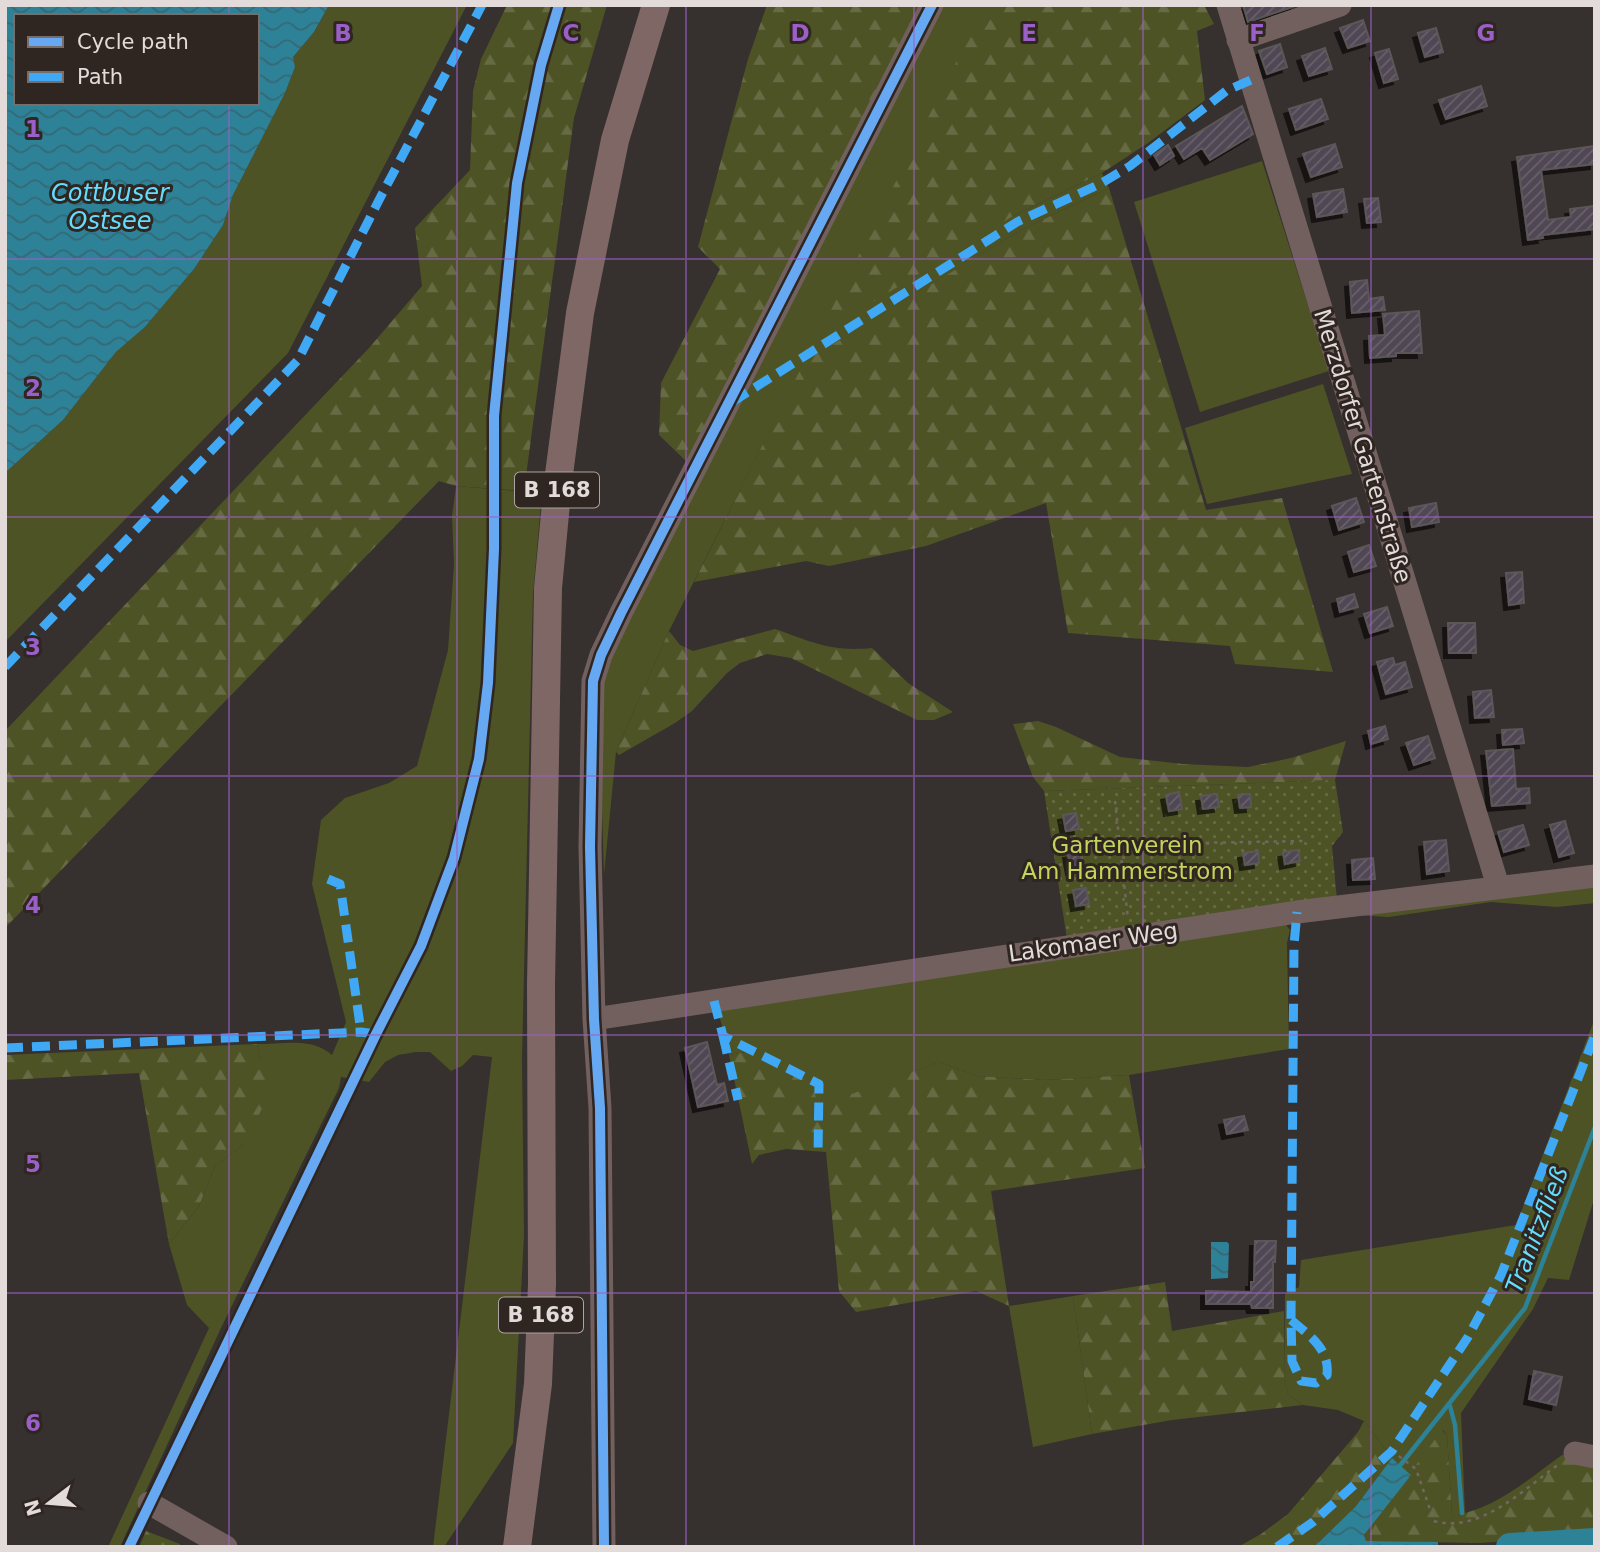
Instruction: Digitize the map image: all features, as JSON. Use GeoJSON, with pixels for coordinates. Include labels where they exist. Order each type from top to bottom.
{"type":"FeatureCollection","features":[{"type":"Feature","properties":{"kind":"main road","name":"B 168"},"geometry":{"type":"LineString","coordinates":[[517,1547],[538,1384],[542,1284],[541,985],[548,588],[558,482],[580,313],[615,140],[656,5]]}},
{"type":"Feature","properties":{"kind":"street"},"geometry":{"type":"LineString","coordinates":[[604,1547],[600,1108],[594,1019],[590,847],[593,681],[601,655],[932,5]]}},
{"type":"Feature","properties":{"kind":"street","name":"Merzdorfer Gartenstraße"},"geometry":{"type":"LineString","coordinates":[[1228,5],[1498,886]]}},
{"type":"Feature","properties":{"kind":"street"},"geometry":{"type":"LineString","coordinates":[[1238,40],[1340,5]]}},
{"type":"Feature","properties":{"kind":"street","name":"Lakomaer Weg"},"geometry":{"type":"LineString","coordinates":[[594,1019],[1130,937],[1498,886],[1595,876]]}},
{"type":"Feature","properties":{"kind":"street"},"geometry":{"type":"LineString","coordinates":[[149,1503],[226,1547]]}},
{"type":"Feature","properties":{"kind":"path"},"geometry":{"type":"LineString","coordinates":[[1115,801],[1130,937]]}},
{"type":"Feature","properties":{"kind":"path"},"geometry":{"type":"LineString","coordinates":[[1121,851],[1193,843],[1303,841]]}},
{"type":"Feature","properties":{"kind":"path"},"geometry":{"type":"LineString","coordinates":[[1392,1451],[1416,1469],[1434,1521],[1445,1524],[1466,1523],[1500,1507],[1585,1455]]}},
{"type":"Feature","properties":{"kind":"green space"},"geometry":{"type":"Polygon","coordinates":[[[329,5],[467,5],[288,353],[5,642],[5,473],[63,420],[116,352],[145,327],[194,269],[223,225],[233,195],[285,93],[295,67],[292,58],[314,32],[329,5]]]}},
{"type":"Feature","properties":{"kind":"green space"},"geometry":{"type":"Polygon","coordinates":[[[507,5],[607,5],[574,118],[524,491],[456,486],[439,481],[5,928],[5,731],[369,348],[422,286],[415,228],[470,170],[473,91],[481,59],[507,5]]]}},
{"type":"Feature","properties":{"kind":"green space"},"geometry":{"type":"Polygon","coordinates":[[[767,5],[921,5],[688,463],[659,435],[661,383],[720,269],[698,247],[748,59],[767,5]]]}},
{"type":"Feature","properties":{"kind":"green space"},"geometry":{"type":"Polygon","coordinates":[[[940,5],[985,5],[1013,216],[1102,173],[1109,188],[1019,231],[804,363],[669,631],[616,752],[604,875],[598,684],[609,655],[940,5]]]}},
{"type":"Feature","properties":{"kind":"green space"},"geometry":{"type":"Polygon","coordinates":[[[985,5],[1204,5],[1214,24],[1197,31],[1205,100],[1148,143],[1102,173],[1013,216],[842,321],[826,320],[985,5]]]}},
{"type":"Feature","properties":{"kind":"green space"},"geometry":{"type":"Polygon","coordinates":[[[1262,161],[1329,371],[1200,412],[1134,202],[1262,161]]]}},
{"type":"Feature","properties":{"kind":"green space"},"geometry":{"type":"Polygon","coordinates":[[[1109,188],[1206,510],[1282,498],[1333,672],[1235,664],[1230,646],[1068,633],[1046,503],[926,546],[829,566],[806,561],[694,582],[804,362],[1019,231],[1109,188]]]}},
{"type":"Feature","properties":{"kind":"green space"},"geometry":{"type":"Polygon","coordinates":[[[1323,384],[1352,474],[1207,504],[1185,428],[1323,384]]]}},
{"type":"Feature","properties":{"kind":"green space"},"geometry":{"type":"Polygon","coordinates":[[[456,486],[542,493],[533,594],[522,1058],[524,1236],[513,1443],[444,1547],[433,1547],[492,1057],[473,1055],[462,1066],[451,1071],[430,1052],[398,1055],[385,1062],[369,1082],[341,1077],[339,1088],[221,1328],[120,1547],[108,1547],[209,1328],[187,1305],[169,1244],[199,1206],[215,1166],[243,1145],[260,1060],[257,1044],[307,1044],[324,1049],[332,1055],[346,1022],[312,884],[321,820],[345,798],[389,783],[417,766],[448,650],[454,564],[452,516],[456,486]]]}},
{"type":"Feature","properties":{"kind":"green space"},"geometry":{"type":"Polygon","coordinates":[[[775,629],[832,647],[872,648],[908,683],[953,712],[934,720],[917,720],[791,658],[767,654],[740,663],[727,673],[692,711],[675,723],[619,755],[616,752],[669,631],[680,645],[693,651],[775,629]]]}},
{"type":"Feature","properties":{"kind":"green space"},"geometry":{"type":"Polygon","coordinates":[[[1038,721],[1120,757],[1183,764],[1248,767],[1291,758],[1346,741],[1335,780],[1044,791],[1033,777],[1013,724],[1038,721]]]}},
{"type":"Feature","properties":{"kind":"green space","name":"Gartenverein Am Hammerstrom"},"geometry":{"type":"Polygon","coordinates":[[[1335,780],[1343,832],[1332,846],[1337,900],[1067,939],[1044,791],[1335,780]]]}},
{"type":"Feature","properties":{"kind":"green space"},"geometry":{"type":"Polygon","coordinates":[[[1595,882],[1595,903],[1557,907],[1491,902],[1389,917],[1352,915],[1595,882]]]}},
{"type":"Feature","properties":{"kind":"green space"},"geometry":{"type":"Polygon","coordinates":[[[1283,921],[1290,930],[1287,943],[1289,1049],[1129,1075],[1045,1080],[977,1076],[939,1062],[819,1107],[746,1052],[729,1055],[717,1006],[1283,921]]]}},
{"type":"Feature","properties":{"kind":"green space"},"geometry":{"type":"Polygon","coordinates":[[[1595,1018],[1595,1196],[1569,1280],[1548,1278],[1533,1309],[1461,1413],[1465,1514],[1452,1516],[1447,1435],[1443,1430],[1411,1475],[1392,1458],[1364,1421],[1338,1410],[1303,1405],[1288,1394],[1284,1379],[1285,1294],[1299,1287],[1301,1260],[1516,1225],[1595,1018]]]}},
{"type":"Feature","properties":{"kind":"green space"},"geometry":{"type":"Polygon","coordinates":[[[257,1044],[260,1060],[272,1073],[266,1101],[243,1145],[215,1166],[199,1206],[169,1244],[139,1073],[5,1080],[5,1055],[257,1044]]]}},
{"type":"Feature","properties":{"kind":"green space"},"geometry":{"type":"Polygon","coordinates":[[[746,1052],[811,1083],[819,1106],[939,1062],[977,1076],[1045,1080],[1129,1075],[1145,1168],[991,1191],[1009,1306],[976,1291],[856,1312],[839,1291],[826,1152],[786,1149],[759,1155],[752,1164],[729,1055],[746,1052]]]}},
{"type":"Feature","properties":{"kind":"green space"},"geometry":{"type":"Polygon","coordinates":[[[1165,1282],[1172,1331],[1284,1311],[1284,1379],[1288,1394],[1303,1405],[1172,1420],[1092,1434],[1073,1296],[1165,1282]]]}},
{"type":"Feature","properties":{"kind":"green space"},"geometry":{"type":"Polygon","coordinates":[[[1073,1296],[1092,1434],[1033,1447],[1009,1306],[1073,1296]]]}},
{"type":"Feature","properties":{"kind":"green space"},"geometry":{"type":"Polygon","coordinates":[[[1364,1421],[1392,1458],[1356,1506],[1314,1547],[1238,1547],[1288,1514],[1358,1432],[1364,1421]]]}},
{"type":"Feature","properties":{"kind":"green space"},"geometry":{"type":"Polygon","coordinates":[[[1442,1430],[1447,1435],[1452,1516],[1497,1500],[1562,1455],[1595,1461],[1595,1535],[1480,1543],[1366,1541],[1364,1535],[1442,1430]]]}},
{"type":"Feature","properties":{"kind":"green space"},"geometry":{"type":"Polygon","coordinates":[[[146,1531],[180,1544],[179,1547],[139,1547],[146,1531]]]}},
{"type":"Feature","properties":{"kind":"water","name":"Cottbuser Ostsee"},"geometry":{"type":"Polygon","coordinates":[[[5,5],[329,5],[314,32],[293,57],[295,67],[285,93],[233,195],[223,225],[194,269],[145,327],[116,352],[63,420],[5,473],[5,5]]]}},
{"type":"Feature","properties":{"kind":"water"},"geometry":{"type":"Polygon","coordinates":[[[1211,1242],[1229,1244],[1228,1278],[1211,1279],[1211,1242]]]}},
{"type":"Feature","properties":{"kind":"water"},"geometry":{"type":"Polygon","coordinates":[[[1392,1458],[1411,1475],[1364,1535],[1366,1541],[1438,1542],[1438,1547],[1314,1547],[1356,1506],[1392,1458]]]}},
{"type":"Feature","properties":{"kind":"building"},"geometry":{"type":"Polygon","coordinates":[[[1243,5],[1295,5],[1295,6],[1248,22],[1243,5]]]}},
{"type":"Feature","properties":{"kind":"building"},"geometry":{"type":"Polygon","coordinates":[[[1363,20],[1370,41],[1348,48],[1340,28],[1363,20]]]}},
{"type":"Feature","properties":{"kind":"building"},"geometry":{"type":"Polygon","coordinates":[[[1436,28],[1443,52],[1425,57],[1418,33],[1436,28]]]}},
{"type":"Feature","properties":{"kind":"building"},"geometry":{"type":"Polygon","coordinates":[[[1280,44],[1287,67],[1267,74],[1259,51],[1280,44]]]}},
{"type":"Feature","properties":{"kind":"building"},"geometry":{"type":"Polygon","coordinates":[[[1325,48],[1332,69],[1309,76],[1302,56],[1325,48]]]}},
{"type":"Feature","properties":{"kind":"building"},"geometry":{"type":"Polygon","coordinates":[[[1389,49],[1398,79],[1384,83],[1375,53],[1389,49]]]}},
{"type":"Feature","properties":{"kind":"building"},"geometry":{"type":"Polygon","coordinates":[[[1481,86],[1487,106],[1446,119],[1439,100],[1481,86]]]}},
{"type":"Feature","properties":{"kind":"building"},"geometry":{"type":"Polygon","coordinates":[[[1321,99],[1328,119],[1296,130],[1289,109],[1321,99]]]}},
{"type":"Feature","properties":{"kind":"building"},"geometry":{"type":"Polygon","coordinates":[[[1242,106],[1253,134],[1210,160],[1202,148],[1184,159],[1176,146],[1242,106]]]}},
{"type":"Feature","properties":{"kind":"building"},"geometry":{"type":"Polygon","coordinates":[[[1335,144],[1342,167],[1311,177],[1303,154],[1335,144]]]}},
{"type":"Feature","properties":{"kind":"building"},"geometry":{"type":"Polygon","coordinates":[[[1168,145],[1174,156],[1160,165],[1154,155],[1168,145]]]}},
{"type":"Feature","properties":{"kind":"building"},"geometry":{"type":"Polygon","coordinates":[[[1595,146],[1595,164],[1541,170],[1548,220],[1571,217],[1570,209],[1595,206],[1595,229],[1542,235],[1543,238],[1528,240],[1517,157],[1595,146]]]}},
{"type":"Feature","properties":{"kind":"building"},"geometry":{"type":"Polygon","coordinates":[[[1343,189],[1347,212],[1317,217],[1313,194],[1343,189]]]}},
{"type":"Feature","properties":{"kind":"building"},"geometry":{"type":"Polygon","coordinates":[[[1378,198],[1381,222],[1367,223],[1364,199],[1378,198]]]}},
{"type":"Feature","properties":{"kind":"building"},"geometry":{"type":"Polygon","coordinates":[[[1367,280],[1369,299],[1383,297],[1385,310],[1352,313],[1350,282],[1367,280]]]}},
{"type":"Feature","properties":{"kind":"building"},"geometry":{"type":"Polygon","coordinates":[[[1419,311],[1422,353],[1396,353],[1396,356],[1370,358],[1369,336],[1385,335],[1383,314],[1419,311]]]}},
{"type":"Feature","properties":{"kind":"building"},"geometry":{"type":"Polygon","coordinates":[[[1356,498],[1364,522],[1339,530],[1332,506],[1356,498]]]}},
{"type":"Feature","properties":{"kind":"building"},"geometry":{"type":"Polygon","coordinates":[[[1436,503],[1439,522],[1412,527],[1409,508],[1436,503]]]}},
{"type":"Feature","properties":{"kind":"building"},"geometry":{"type":"Polygon","coordinates":[[[1369,545],[1376,566],[1354,572],[1348,552],[1369,545]]]}},
{"type":"Feature","properties":{"kind":"building"},"geometry":{"type":"Polygon","coordinates":[[[1522,572],[1524,603],[1509,605],[1506,573],[1522,572]]]}},
{"type":"Feature","properties":{"kind":"building"},"geometry":{"type":"Polygon","coordinates":[[[1354,594],[1358,607],[1340,612],[1337,599],[1354,594]]]}},
{"type":"Feature","properties":{"kind":"building"},"geometry":{"type":"Polygon","coordinates":[[[1387,607],[1393,626],[1370,633],[1364,614],[1387,607]]]}},
{"type":"Feature","properties":{"kind":"building"},"geometry":{"type":"Polygon","coordinates":[[[1448,623],[1475,623],[1476,653],[1449,653],[1448,623]]]}},
{"type":"Feature","properties":{"kind":"building"},"geometry":{"type":"Polygon","coordinates":[[[1393,658],[1395,665],[1405,662],[1412,687],[1386,694],[1377,662],[1393,658]]]}},
{"type":"Feature","properties":{"kind":"building"},"geometry":{"type":"Polygon","coordinates":[[[1491,690],[1494,717],[1475,718],[1473,692],[1491,690]]]}},
{"type":"Feature","properties":{"kind":"building"},"geometry":{"type":"Polygon","coordinates":[[[1385,726],[1388,739],[1371,744],[1368,731],[1385,726]]]}},
{"type":"Feature","properties":{"kind":"building"},"geometry":{"type":"Polygon","coordinates":[[[1522,729],[1524,743],[1503,745],[1502,730],[1522,729]]]}},
{"type":"Feature","properties":{"kind":"building"},"geometry":{"type":"Polygon","coordinates":[[[1428,736],[1435,758],[1414,765],[1406,743],[1428,736]]]}},
{"type":"Feature","properties":{"kind":"building"},"geometry":{"type":"Polygon","coordinates":[[[1513,749],[1516,789],[1529,788],[1530,803],[1492,806],[1486,751],[1513,749]]]}},
{"type":"Feature","properties":{"kind":"building"},"geometry":{"type":"Polygon","coordinates":[[[1179,792],[1182,809],[1169,811],[1166,795],[1179,792]]]}},
{"type":"Feature","properties":{"kind":"building"},"geometry":{"type":"Polygon","coordinates":[[[1217,794],[1219,807],[1203,809],[1201,796],[1217,794]]]}},
{"type":"Feature","properties":{"kind":"building"},"geometry":{"type":"Polygon","coordinates":[[[1250,794],[1251,807],[1240,808],[1238,795],[1250,794]]]}},
{"type":"Feature","properties":{"kind":"building"},"geometry":{"type":"Polygon","coordinates":[[[1076,813],[1079,829],[1066,831],[1063,815],[1076,813]]]}},
{"type":"Feature","properties":{"kind":"building"},"geometry":{"type":"Polygon","coordinates":[[[1565,821],[1574,853],[1559,857],[1550,825],[1565,821]]]}},
{"type":"Feature","properties":{"kind":"building"},"geometry":{"type":"Polygon","coordinates":[[[1523,825],[1529,845],[1504,852],[1498,832],[1523,825]]]}},
{"type":"Feature","properties":{"kind":"building"},"geometry":{"type":"Polygon","coordinates":[[[1446,840],[1449,871],[1427,874],[1424,842],[1446,840]]]}},
{"type":"Feature","properties":{"kind":"building"},"geometry":{"type":"Polygon","coordinates":[[[1298,850],[1300,861],[1285,864],[1283,852],[1298,850]]]}},
{"type":"Feature","properties":{"kind":"building"},"geometry":{"type":"Polygon","coordinates":[[[1080,851],[1083,867],[1071,870],[1068,853],[1080,851]]]}},
{"type":"Feature","properties":{"kind":"building"},"geometry":{"type":"Polygon","coordinates":[[[1258,851],[1259,863],[1245,865],[1243,853],[1258,851]]]}},
{"type":"Feature","properties":{"kind":"building"},"geometry":{"type":"Polygon","coordinates":[[[1373,858],[1375,879],[1353,880],[1352,860],[1373,858]]]}},
{"type":"Feature","properties":{"kind":"building"},"geometry":{"type":"Polygon","coordinates":[[[1086,888],[1089,904],[1076,906],[1073,890],[1086,888]]]}},
{"type":"Feature","properties":{"kind":"building"},"geometry":{"type":"Polygon","coordinates":[[[707,1042],[717,1085],[724,1083],[728,1101],[698,1107],[685,1048],[707,1042]]]}},
{"type":"Feature","properties":{"kind":"building"},"geometry":{"type":"Polygon","coordinates":[[[1244,1116],[1248,1130],[1227,1134],[1224,1120],[1244,1116]]]}},
{"type":"Feature","properties":{"kind":"building"},"geometry":{"type":"Polygon","coordinates":[[[1255,1241],[1276,1241],[1273,1308],[1252,1308],[1251,1304],[1206,1304],[1206,1291],[1251,1292],[1251,1282],[1254,1282],[1255,1241]]]}},
{"type":"Feature","properties":{"kind":"building"},"geometry":{"type":"Polygon","coordinates":[[[1534,1371],[1562,1377],[1556,1405],[1529,1399],[1534,1371]]]}},
{"type":"Feature","properties":{"kind":"waterway","name":"Tranitzfließ"},"geometry":{"type":"LineString","coordinates":[[1398,1468],[1525,1308],[1595,1127]]}},
{"type":"Feature","properties":{"kind":"waterway","name":"Tranitzfließ"},"geometry":{"type":"LineString","coordinates":[[1450,1406],[1455,1425],[1462,1513]]}},
{"type":"Feature","properties":{"kind":"waterway"},"geometry":{"type":"LineString","coordinates":[[1510,1547],[1595,1542]]}},
{"type":"Feature","properties":{"kind":"marked path"},"geometry":{"type":"LineString","coordinates":[[5,667],[298,360],[482,5]]}},
{"type":"Feature","properties":{"kind":"marked path"},"geometry":{"type":"LineString","coordinates":[[732,402],[1017,222],[1100,184],[1130,166],[1226,91],[1251,80]]}},
{"type":"Feature","properties":{"kind":"marked path"},"geometry":{"type":"LineString","coordinates":[[328,879],[340,884],[361,1032]]}},
{"type":"Feature","properties":{"kind":"marked path"},"geometry":{"type":"LineString","coordinates":[[1291,1320],[1322,1350],[1327,1375],[1316,1383],[1301,1381],[1292,1361],[1291,1320],[1294,945],[1297,912]]}},
{"type":"Feature","properties":{"kind":"marked path"},"geometry":{"type":"LineString","coordinates":[[714,1001],[723,1036],[819,1084],[818,1155]]}},
{"type":"Feature","properties":{"kind":"marked path"},"geometry":{"type":"LineString","coordinates":[[5,1048],[361,1032],[376,1034]]}},
{"type":"Feature","properties":{"kind":"marked path"},"geometry":{"type":"LineString","coordinates":[[1277,1547],[1313,1522],[1392,1451],[1468,1337],[1501,1275],[1595,1035]]}},
{"type":"Feature","properties":{"kind":"marked path"},"geometry":{"type":"LineString","coordinates":[[723,1036],[738,1100]]}},
{"type":"Feature","properties":{"kind":"cycle path"},"geometry":{"type":"LineString","coordinates":[[129,1547],[421,946],[454,858],[479,759],[488,683],[494,549],[494,416],[517,183],[541,65],[559,5]]}},
{"type":"Feature","properties":{"kind":"cycle path"},"geometry":{"type":"LineString","coordinates":[[604,1547],[600,1108],[594,1019],[590,847],[593,681],[601,655],[621,613],[932,5]]}}]}
